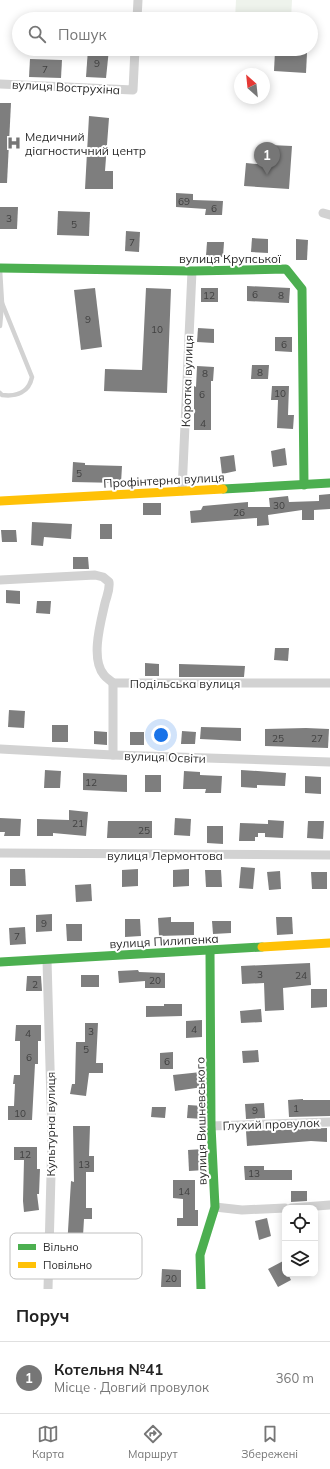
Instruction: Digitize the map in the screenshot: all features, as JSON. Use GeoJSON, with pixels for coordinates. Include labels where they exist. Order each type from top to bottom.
{"type":"FeatureCollection","features":[{"type":"Feature","properties":{"kind":"street"},"geometry":{"type":"LineString","coordinates":[[137,12],[138,0]]}},
{"type":"Feature","properties":{"kind":"street","name":"вулиця Вострухіна"},"geometry":{"type":"LineString","coordinates":[[0,84],[133,90],[135,56]]}},
{"type":"Feature","properties":{"kind":"street","name":"вулиця Крупської"},"geometry":{"type":"LineString","coordinates":[[0,268],[192,271],[286,269],[302,289],[304,485]]}},
{"type":"Feature","properties":{"kind":"street","name":"Коротка вулиця"},"geometry":{"type":"LineString","coordinates":[[182,491],[192,271]]}},
{"type":"Feature","properties":{"kind":"street","name":"Профінтерна вулиця"},"geometry":{"type":"LineString","coordinates":[[0,501],[330,483]]}},
{"type":"Feature","properties":{"kind":"street"},"geometry":{"type":"LineString","coordinates":[[0,580],[95,575],[103,577],[109,582],[110,591],[106,601],[98,642],[97,656],[103,675],[113,683]]}},
{"type":"Feature","properties":{"kind":"street","name":"Подільська вулиця"},"geometry":{"type":"LineString","coordinates":[[113,755],[113,683],[330,683]]}},
{"type":"Feature","properties":{"kind":"street","name":"вулиця Освіти"},"geometry":{"type":"LineString","coordinates":[[0,749],[113,755],[330,762]]}},
{"type":"Feature","properties":{"kind":"street","name":"вулиця Лермонтова"},"geometry":{"type":"LineString","coordinates":[[0,853],[330,855]]}},
{"type":"Feature","properties":{"kind":"street","name":"вулиця Пилипенка"},"geometry":{"type":"LineString","coordinates":[[0,962],[330,943]]}},
{"type":"Feature","properties":{"kind":"street","name":"вулиця Вишневського"},"geometry":{"type":"LineString","coordinates":[[201,1289],[200,1255],[215,1207],[211,1126],[210,951]]}},
{"type":"Feature","properties":{"kind":"street","name":"Культурна вулиця"},"geometry":{"type":"LineString","coordinates":[[47,960],[52,1137],[49,1233]]}},
{"type":"Feature","properties":{"kind":"street","name":"Глухий провулок"},"geometry":{"type":"LineString","coordinates":[[211,1126],[330,1122]]}},
{"type":"Feature","properties":{"kind":"street"},"geometry":{"type":"LineString","coordinates":[[318,1206],[330,1205]]}},
{"type":"Feature","properties":{"kind":"street"},"geometry":{"type":"LineString","coordinates":[[215,1207],[242,1210],[282,1208]]}},
{"type":"Feature","properties":{"kind":"street","name":"Культурна вулиця"},"geometry":{"type":"LineString","coordinates":[[48,1279],[48,1289]]}},
{"type":"Feature","properties":{"kind":"lane"},"geometry":{"type":"LineString","coordinates":[[0,268],[2,303],[0,326]]}},
{"type":"Feature","properties":{"kind":"lane"},"geometry":{"type":"LineString","coordinates":[[0,393],[2,395],[11,396],[21,393],[30,386],[32,377],[2,303]]}},
{"type":"Feature","properties":{"kind":"shaded area"},"geometry":{"type":"Polygon","coordinates":[[[236,0],[292,0],[291,12],[235,12],[236,0]]]}},
{"type":"Feature","properties":{"kind":"building"},"geometry":{"type":"Polygon","coordinates":[[[88,56],[108,56],[106,78],[86,77],[88,56]]]}},
{"type":"Feature","properties":{"kind":"building"},"geometry":{"type":"Polygon","coordinates":[[[275,56],[307,56],[306,73],[274,71],[275,56]]]}},
{"type":"Feature","properties":{"kind":"building"},"geometry":{"type":"Polygon","coordinates":[[[30,59],[62,60],[61,78],[29,77],[30,59]]]}},
{"type":"Feature","properties":{"kind":"building"},"geometry":{"type":"Polygon","coordinates":[[[0,103],[11,103],[7,183],[0,183],[0,103]]]}},
{"type":"Feature","properties":{"kind":"building"},"geometry":{"type":"Polygon","coordinates":[[[89,116],[109,118],[105,171],[113,171],[113,189],[85,189],[89,116]]]}},
{"type":"Feature","properties":{"kind":"building"},"geometry":{"type":"Polygon","coordinates":[[[270,145],[292,146],[289,189],[244,186],[246,163],[268,165],[270,145]]]}},
{"type":"Feature","properties":{"kind":"building"},"geometry":{"type":"Polygon","coordinates":[[[176,193],[193,194],[193,200],[223,201],[222,215],[205,215],[206,209],[176,207],[176,193]]]}},
{"type":"Feature","properties":{"kind":"building"},"geometry":{"type":"Polygon","coordinates":[[[0,207],[18,207],[17,229],[0,229],[0,207]]]}},
{"type":"Feature","properties":{"kind":"building"},"geometry":{"type":"Polygon","coordinates":[[[58,211],[90,212],[89,236],[57,235],[58,211]]]}},
{"type":"Feature","properties":{"kind":"building"},"geometry":{"type":"Polygon","coordinates":[[[126,231],[140,232],[139,252],[125,251],[126,231]]]}},
{"type":"Feature","properties":{"kind":"building"},"geometry":{"type":"Polygon","coordinates":[[[252,238],[268,239],[268,253],[251,252],[252,238]]]}},
{"type":"Feature","properties":{"kind":"building"},"geometry":{"type":"Polygon","coordinates":[[[296,239],[308,240],[307,260],[296,260],[296,239]]]}},
{"type":"Feature","properties":{"kind":"building"},"geometry":{"type":"Polygon","coordinates":[[[207,242],[224,242],[223,257],[206,256],[207,242]]]}},
{"type":"Feature","properties":{"kind":"building"},"geometry":{"type":"Polygon","coordinates":[[[247,286],[290,288],[289,303],[247,301],[247,286]]]}},
{"type":"Feature","properties":{"kind":"building"},"geometry":{"type":"Polygon","coordinates":[[[95,288],[102,347],[81,350],[74,290],[95,288]]]}},
{"type":"Feature","properties":{"kind":"building"},"geometry":{"type":"Polygon","coordinates":[[[146,288],[171,289],[167,393],[104,391],[105,369],[142,370],[146,288]]]}},
{"type":"Feature","properties":{"kind":"building"},"geometry":{"type":"Polygon","coordinates":[[[201,288],[218,288],[218,302],[201,302],[201,288]]]}},
{"type":"Feature","properties":{"kind":"building"},"geometry":{"type":"Polygon","coordinates":[[[198,328],[214,329],[214,343],[197,342],[198,328]]]}},
{"type":"Feature","properties":{"kind":"building"},"geometry":{"type":"Polygon","coordinates":[[[275,337],[292,337],[292,352],[275,351],[275,337]]]}},
{"type":"Feature","properties":{"kind":"building"},"geometry":{"type":"Polygon","coordinates":[[[252,365],[269,365],[268,379],[251,379],[252,365]]]}},
{"type":"Feature","properties":{"kind":"building"},"geometry":{"type":"Polygon","coordinates":[[[197,366],[214,367],[213,381],[211,381],[211,430],[194,430],[194,386],[196,387],[197,366]]]}},
{"type":"Feature","properties":{"kind":"building"},"geometry":{"type":"Polygon","coordinates":[[[272,386],[289,386],[288,415],[294,415],[293,429],[277,428],[278,400],[271,400],[272,386]]]}},
{"type":"Feature","properties":{"kind":"building"},"geometry":{"type":"Polygon","coordinates":[[[285,448],[287,465],[273,467],[271,451],[285,448]]]}},
{"type":"Feature","properties":{"kind":"building"},"geometry":{"type":"Polygon","coordinates":[[[234,455],[236,471],[222,474],[220,457],[234,455]]]}},
{"type":"Feature","properties":{"kind":"building"},"geometry":{"type":"Polygon","coordinates":[[[73,462],[85,463],[85,465],[122,466],[121,483],[72,482],[73,462]]]}},
{"type":"Feature","properties":{"kind":"building"},"geometry":{"type":"Polygon","coordinates":[[[330,494],[330,509],[314,510],[314,520],[302,520],[302,510],[268,515],[269,525],[257,526],[257,518],[191,523],[190,511],[201,510],[203,506],[248,502],[248,507],[270,507],[269,498],[288,496],[289,502],[319,501],[319,495],[330,494]]]}},
{"type":"Feature","properties":{"kind":"building"},"geometry":{"type":"Polygon","coordinates":[[[143,503],[161,503],[161,515],[143,515],[143,503]]]}},
{"type":"Feature","properties":{"kind":"building"},"geometry":{"type":"Polygon","coordinates":[[[32,522],[72,524],[71,539],[44,537],[43,546],[31,545],[32,522]]]}},
{"type":"Feature","properties":{"kind":"building"},"geometry":{"type":"Polygon","coordinates":[[[100,524],[112,524],[112,539],[100,539],[100,524]]]}},
{"type":"Feature","properties":{"kind":"building"},"geometry":{"type":"Polygon","coordinates":[[[1,530],[16,530],[17,542],[2,542],[1,530]]]}},
{"type":"Feature","properties":{"kind":"building"},"geometry":{"type":"Polygon","coordinates":[[[73,557],[88,557],[89,569],[73,569],[73,557]]]}},
{"type":"Feature","properties":{"kind":"building"},"geometry":{"type":"Polygon","coordinates":[[[6,590],[20,591],[20,604],[6,603],[6,590]]]}},
{"type":"Feature","properties":{"kind":"building"},"geometry":{"type":"Polygon","coordinates":[[[37,601],[51,601],[50,614],[36,613],[37,601]]]}},
{"type":"Feature","properties":{"kind":"building"},"geometry":{"type":"Polygon","coordinates":[[[275,648],[289,648],[288,661],[274,660],[275,648]]]}},
{"type":"Feature","properties":{"kind":"building"},"geometry":{"type":"Polygon","coordinates":[[[145,663],[159,664],[159,676],[145,676],[145,663]]]}},
{"type":"Feature","properties":{"kind":"building"},"geometry":{"type":"Polygon","coordinates":[[[179,664],[245,666],[244,677],[179,677],[179,664]]]}},
{"type":"Feature","properties":{"kind":"building"},"geometry":{"type":"Polygon","coordinates":[[[9,710],[25,711],[24,728],[8,727],[9,710]]]}},
{"type":"Feature","properties":{"kind":"building"},"geometry":{"type":"Polygon","coordinates":[[[52,725],[68,725],[68,742],[52,742],[52,725]]]}},
{"type":"Feature","properties":{"kind":"building"},"geometry":{"type":"Polygon","coordinates":[[[201,727],[241,728],[241,741],[200,739],[201,727]]]}},
{"type":"Feature","properties":{"kind":"building"},"geometry":{"type":"Polygon","coordinates":[[[265,729],[329,729],[328,748],[265,746],[265,729]]]}},
{"type":"Feature","properties":{"kind":"building"},"geometry":{"type":"Polygon","coordinates":[[[94,731],[107,732],[107,745],[94,744],[94,731]]]}},
{"type":"Feature","properties":{"kind":"building"},"geometry":{"type":"Polygon","coordinates":[[[182,731],[196,732],[195,744],[181,744],[182,731]]]}},
{"type":"Feature","properties":{"kind":"building"},"geometry":{"type":"Polygon","coordinates":[[[130,732],[144,732],[144,745],[130,745],[130,732]]]}},
{"type":"Feature","properties":{"kind":"building"},"geometry":{"type":"Polygon","coordinates":[[[45,770],[61,771],[60,788],[44,788],[45,770]]]}},
{"type":"Feature","properties":{"kind":"building"},"geometry":{"type":"Polygon","coordinates":[[[241,770],[286,773],[285,786],[257,785],[257,788],[241,787],[241,770]]]}},
{"type":"Feature","properties":{"kind":"building"},"geometry":{"type":"Polygon","coordinates":[[[184,771],[200,772],[200,775],[222,776],[221,793],[205,793],[206,789],[183,789],[184,771]]]}},
{"type":"Feature","properties":{"kind":"building"},"geometry":{"type":"Polygon","coordinates":[[[83,773],[127,775],[127,792],[83,790],[83,773]]]}},
{"type":"Feature","properties":{"kind":"building"},"geometry":{"type":"Polygon","coordinates":[[[145,775],[161,775],[161,792],[145,792],[145,775]]]}},
{"type":"Feature","properties":{"kind":"building"},"geometry":{"type":"Polygon","coordinates":[[[305,776],[321,777],[321,794],[305,793],[305,776]]]}},
{"type":"Feature","properties":{"kind":"building"},"geometry":{"type":"Polygon","coordinates":[[[69,810],[88,812],[86,836],[53,833],[53,836],[37,836],[37,819],[69,820],[69,810]]]}},
{"type":"Feature","properties":{"kind":"building"},"geometry":{"type":"Polygon","coordinates":[[[0,818],[21,819],[20,836],[4,836],[5,832],[0,832],[0,818]]]}},
{"type":"Feature","properties":{"kind":"building"},"geometry":{"type":"Polygon","coordinates":[[[175,818],[191,819],[190,836],[174,835],[175,818]]]}},
{"type":"Feature","properties":{"kind":"building"},"geometry":{"type":"Polygon","coordinates":[[[268,820],[284,821],[283,838],[265,837],[265,833],[258,833],[258,837],[255,837],[255,841],[239,841],[240,823],[268,824],[268,820]]]}},
{"type":"Feature","properties":{"kind":"building"},"geometry":{"type":"Polygon","coordinates":[[[108,821],[152,821],[152,838],[107,838],[108,821]]]}},
{"type":"Feature","properties":{"kind":"building"},"geometry":{"type":"Polygon","coordinates":[[[308,821],[324,821],[323,839],[307,838],[308,821]]]}},
{"type":"Feature","properties":{"kind":"building"},"geometry":{"type":"Polygon","coordinates":[[[207,826],[223,826],[223,844],[207,843],[207,826]]]}},
{"type":"Feature","properties":{"kind":"building"},"geometry":{"type":"Polygon","coordinates":[[[241,867],[255,868],[253,889],[239,888],[241,867]]]}},
{"type":"Feature","properties":{"kind":"building"},"geometry":{"type":"Polygon","coordinates":[[[10,869],[25,869],[26,886],[10,886],[10,869]]]}},
{"type":"Feature","properties":{"kind":"building"},"geometry":{"type":"Polygon","coordinates":[[[138,869],[138,886],[122,887],[122,870],[138,869]]]}},
{"type":"Feature","properties":{"kind":"building"},"geometry":{"type":"Polygon","coordinates":[[[189,869],[189,886],[173,887],[173,870],[189,869]]]}},
{"type":"Feature","properties":{"kind":"building"},"geometry":{"type":"Polygon","coordinates":[[[205,870],[221,870],[222,887],[206,887],[205,870]]]}},
{"type":"Feature","properties":{"kind":"building"},"geometry":{"type":"Polygon","coordinates":[[[280,871],[281,889],[269,890],[267,872],[280,871]]]}},
{"type":"Feature","properties":{"kind":"building"},"geometry":{"type":"Polygon","coordinates":[[[311,872],[327,872],[327,889],[312,889],[311,872]]]}},
{"type":"Feature","properties":{"kind":"building"},"geometry":{"type":"Polygon","coordinates":[[[91,884],[92,901],[76,902],[75,885],[91,884]]]}},
{"type":"Feature","properties":{"kind":"building"},"geometry":{"type":"Polygon","coordinates":[[[52,914],[52,931],[36,932],[36,915],[52,914]]]}},
{"type":"Feature","properties":{"kind":"building"},"geometry":{"type":"Polygon","coordinates":[[[171,917],[171,922],[194,922],[194,935],[159,936],[158,918],[171,917]]]}},
{"type":"Feature","properties":{"kind":"building"},"geometry":{"type":"Polygon","coordinates":[[[276,917],[292,917],[293,934],[277,935],[276,917]]]}},
{"type":"Feature","properties":{"kind":"building"},"geometry":{"type":"Polygon","coordinates":[[[125,919],[140,919],[141,936],[125,937],[125,919]]]}},
{"type":"Feature","properties":{"kind":"building"},"geometry":{"type":"Polygon","coordinates":[[[212,921],[231,921],[231,933],[213,934],[212,921]]]}},
{"type":"Feature","properties":{"kind":"building"},"geometry":{"type":"Polygon","coordinates":[[[66,924],[82,924],[82,941],[67,941],[66,924]]]}},
{"type":"Feature","properties":{"kind":"building"},"geometry":{"type":"Polygon","coordinates":[[[25,927],[26,944],[10,945],[9,928],[25,927]]]}},
{"type":"Feature","properties":{"kind":"building"},"geometry":{"type":"Polygon","coordinates":[[[310,963],[311,985],[283,988],[284,1010],[265,1011],[264,983],[242,984],[241,966],[310,963]]]}},
{"type":"Feature","properties":{"kind":"building"},"geometry":{"type":"Polygon","coordinates":[[[138,970],[139,972],[165,973],[165,988],[145,988],[145,981],[119,983],[118,971],[138,970]]]}},
{"type":"Feature","properties":{"kind":"building"},"geometry":{"type":"Polygon","coordinates":[[[81,975],[99,975],[99,987],[81,987],[81,975]]]}},
{"type":"Feature","properties":{"kind":"building"},"geometry":{"type":"Polygon","coordinates":[[[27,976],[41,976],[42,991],[26,991],[27,976]]]}},
{"type":"Feature","properties":{"kind":"building"},"geometry":{"type":"Polygon","coordinates":[[[311,989],[327,989],[327,1007],[311,1008],[311,989]]]}},
{"type":"Feature","properties":{"kind":"building"},"geometry":{"type":"Polygon","coordinates":[[[164,1004],[182,1004],[182,1016],[146,1017],[146,1006],[164,1006],[164,1004]]]}},
{"type":"Feature","properties":{"kind":"building"},"geometry":{"type":"Polygon","coordinates":[[[261,1009],[262,1022],[241,1023],[240,1011],[261,1009]]]}},
{"type":"Feature","properties":{"kind":"building"},"geometry":{"type":"Polygon","coordinates":[[[202,1020],[202,1037],[186,1038],[186,1021],[202,1020]]]}},
{"type":"Feature","properties":{"kind":"building"},"geometry":{"type":"Polygon","coordinates":[[[85,1023],[98,1023],[96,1063],[103,1063],[103,1073],[89,1073],[86,1096],[70,1094],[72,1084],[75,1084],[76,1042],[85,1042],[85,1023]]]}},
{"type":"Feature","properties":{"kind":"building"},"geometry":{"type":"Polygon","coordinates":[[[16,1025],[41,1025],[41,1041],[38,1041],[38,1064],[35,1064],[32,1120],[8,1120],[8,1106],[14,1106],[14,1075],[20,1075],[20,1041],[15,1041],[16,1025]]]}},
{"type":"Feature","properties":{"kind":"building"},"geometry":{"type":"Polygon","coordinates":[[[258,1050],[259,1062],[243,1063],[242,1051],[258,1050]]]}},
{"type":"Feature","properties":{"kind":"building"},"geometry":{"type":"Polygon","coordinates":[[[173,1052],[173,1069],[160,1069],[160,1053],[173,1052]]]}},
{"type":"Feature","properties":{"kind":"building"},"geometry":{"type":"Polygon","coordinates":[[[201,1072],[203,1087],[175,1091],[173,1075],[201,1072]]]}},
{"type":"Feature","properties":{"kind":"building"},"geometry":{"type":"Polygon","coordinates":[[[288,1100],[330,1100],[330,1116],[289,1117],[288,1100]]]}},
{"type":"Feature","properties":{"kind":"building"},"geometry":{"type":"Polygon","coordinates":[[[264,1103],[265,1118],[246,1119],[245,1104],[264,1103]]]}},
{"type":"Feature","properties":{"kind":"building"},"geometry":{"type":"Polygon","coordinates":[[[188,1105],[203,1106],[203,1119],[187,1118],[188,1105]]]}},
{"type":"Feature","properties":{"kind":"building"},"geometry":{"type":"Polygon","coordinates":[[[152,1107],[166,1107],[165,1118],[151,1117],[152,1107]]]}},
{"type":"Feature","properties":{"kind":"building"},"geometry":{"type":"Polygon","coordinates":[[[73,1126],[90,1126],[89,1156],[94,1156],[94,1172],[86,1172],[86,1208],[92,1208],[92,1219],[84,1219],[83,1233],[68,1233],[71,1181],[74,1182],[73,1126]]]}},
{"type":"Feature","properties":{"kind":"building"},"geometry":{"type":"Polygon","coordinates":[[[327,1128],[327,1142],[311,1141],[247,1146],[246,1131],[327,1128]]]}},
{"type":"Feature","properties":{"kind":"building"},"geometry":{"type":"Polygon","coordinates":[[[14,1147],[37,1147],[37,1169],[40,1169],[39,1194],[37,1194],[39,1210],[24,1212],[24,1160],[14,1160],[14,1147]]]}},
{"type":"Feature","properties":{"kind":"building"},"geometry":{"type":"Polygon","coordinates":[[[204,1149],[205,1170],[189,1171],[188,1150],[204,1149]]]}},
{"type":"Feature","properties":{"kind":"building"},"geometry":{"type":"Polygon","coordinates":[[[244,1166],[264,1166],[264,1170],[292,1170],[292,1180],[245,1180],[244,1166]]]}},
{"type":"Feature","properties":{"kind":"building"},"geometry":{"type":"Polygon","coordinates":[[[173,1180],[195,1180],[195,1210],[198,1210],[198,1226],[177,1226],[177,1218],[183,1218],[183,1199],[173,1198],[173,1180]]]}},
{"type":"Feature","properties":{"kind":"building"},"geometry":{"type":"Polygon","coordinates":[[[291,1191],[307,1191],[307,1201],[291,1202],[291,1191]]]}},
{"type":"Feature","properties":{"kind":"building"},"geometry":{"type":"Polygon","coordinates":[[[267,1218],[271,1236],[259,1240],[255,1221],[267,1218]]]}},
{"type":"Feature","properties":{"kind":"building"},"geometry":{"type":"Polygon","coordinates":[[[282,1262],[282,1277],[290,1277],[291,1280],[278,1287],[268,1269],[282,1262]]]}},
{"type":"Feature","properties":{"kind":"building"},"geometry":{"type":"Polygon","coordinates":[[[162,1269],[181,1270],[181,1287],[161,1287],[162,1269]]]}},
{"type":"Feature","properties":{"kind":"traffic: fast"},"geometry":{"type":"LineString","coordinates":[[0,268],[192,271],[286,269],[302,289],[304,485]]}},
{"type":"Feature","properties":{"kind":"traffic: fast"},"geometry":{"type":"LineString","coordinates":[[223,489],[330,483]]}},
{"type":"Feature","properties":{"kind":"traffic: fast"},"geometry":{"type":"LineString","coordinates":[[0,962],[262,947]]}},
{"type":"Feature","properties":{"kind":"traffic: fast"},"geometry":{"type":"LineString","coordinates":[[201,1289],[200,1255],[215,1207],[211,1126],[210,951]]}},
{"type":"Feature","properties":{"kind":"traffic: slow"},"geometry":{"type":"LineString","coordinates":[[0,501],[223,489]]}},
{"type":"Feature","properties":{"kind":"traffic: slow"},"geometry":{"type":"LineString","coordinates":[[262,947],[330,943]]}},
{"type":"Feature","properties":{"kind":"place","name":"Медичний діагностичний центр"},"geometry":{"type":"Point","coordinates":[14,143]}},
{"type":"Feature","properties":{"kind":"place","name":"Котельня №41"},"geometry":{"type":"Point","coordinates":[267,175]}}]}
